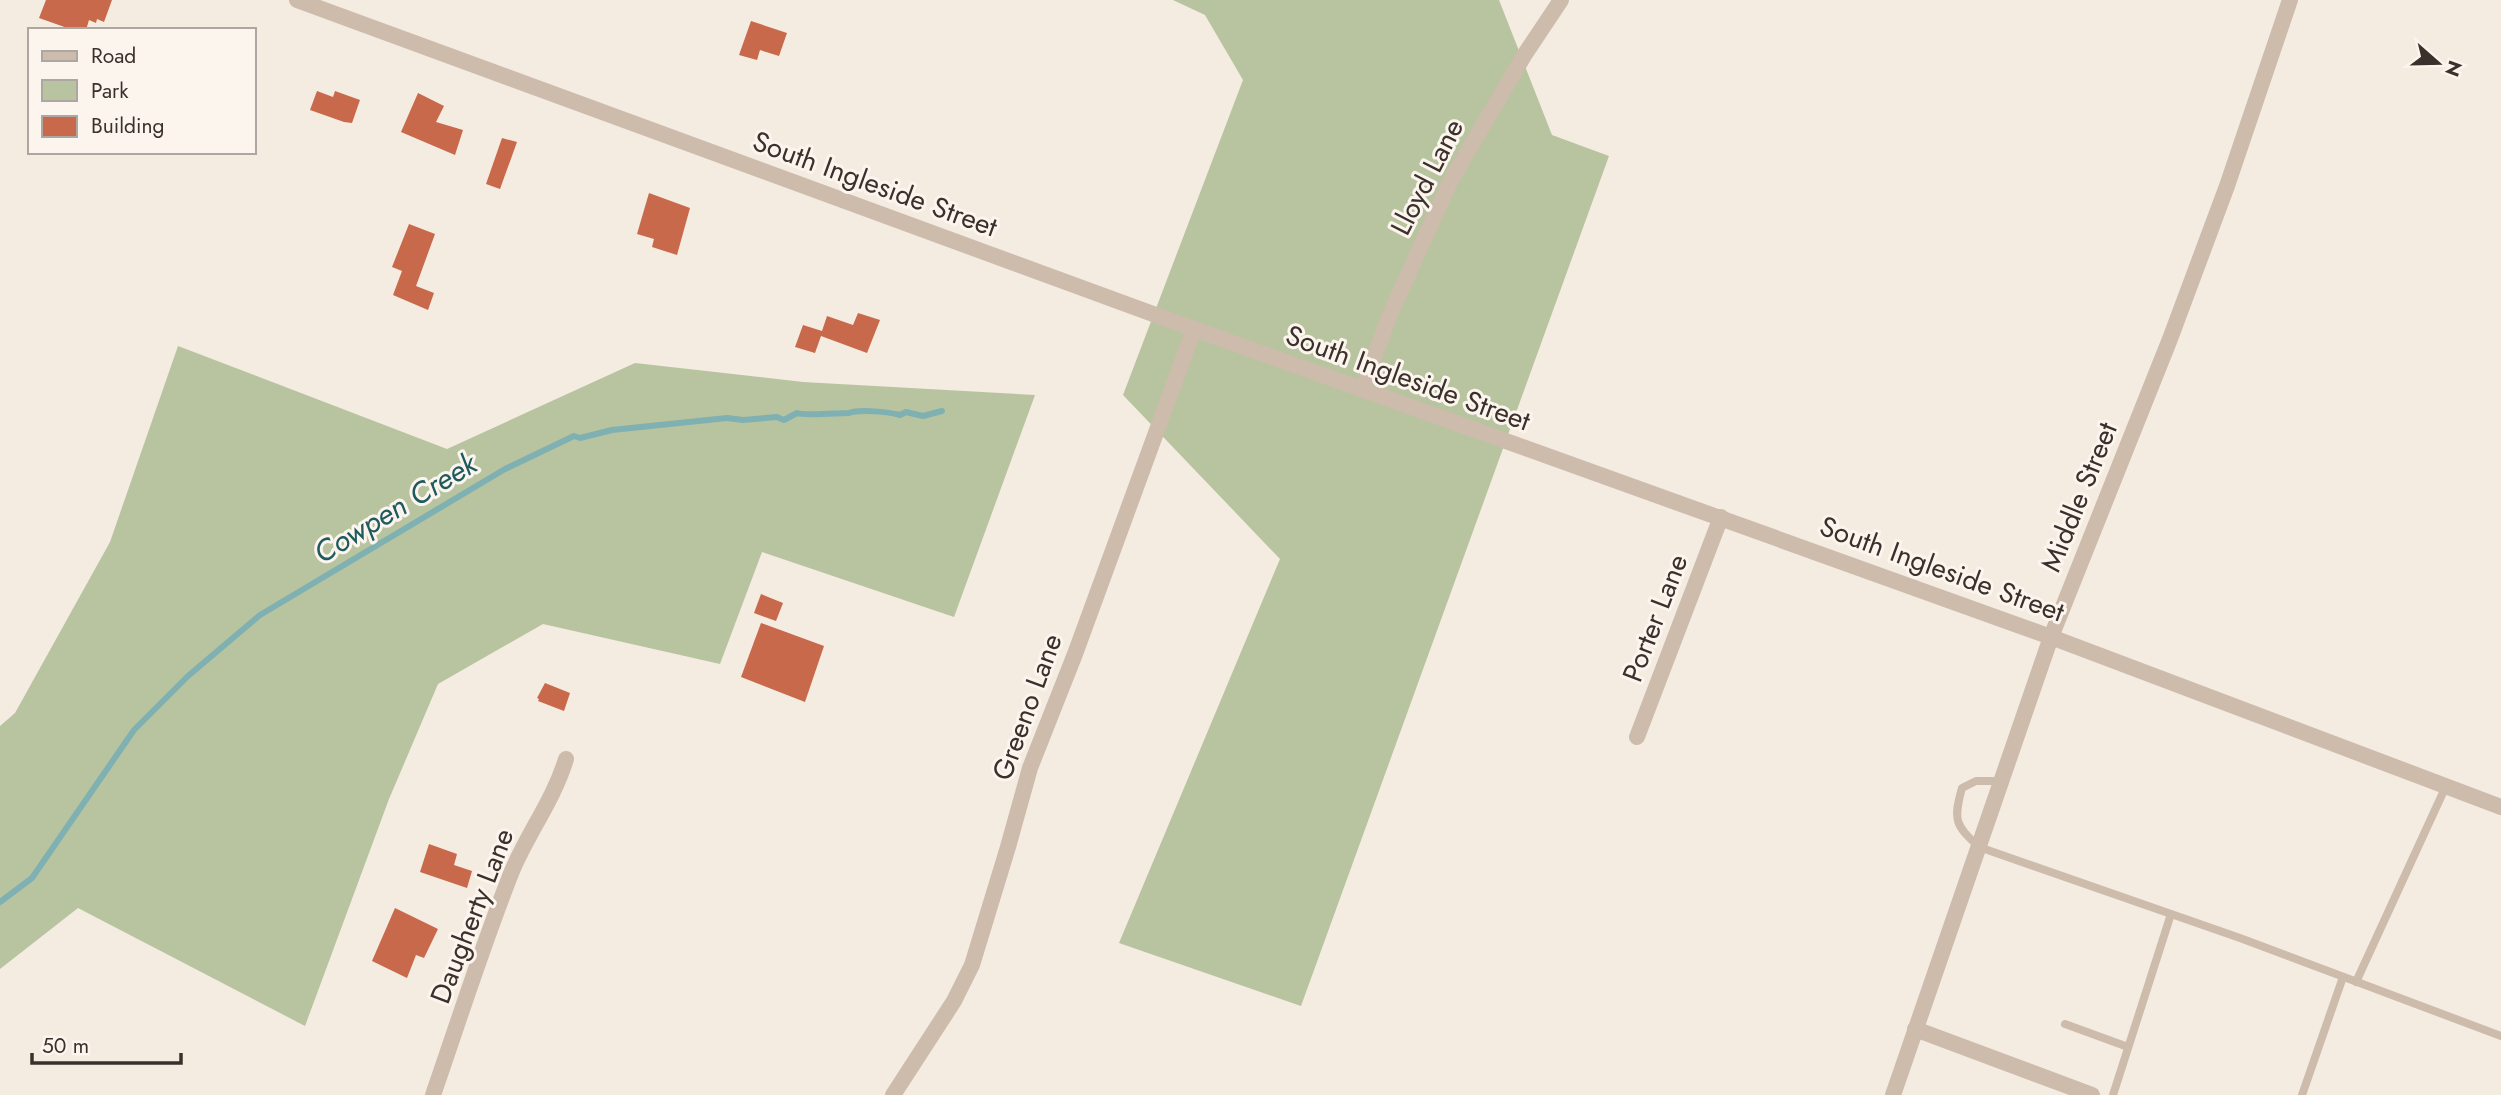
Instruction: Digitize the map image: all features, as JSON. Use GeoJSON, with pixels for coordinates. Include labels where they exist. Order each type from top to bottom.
{"type":"FeatureCollection","features":[{"type":"Feature","properties":{"kind":"street","name":"South Ingleside Street"},"geometry":{"type":"LineString","coordinates":[[297,0],[1194,329],[2051,637],[2501,807]]}},
{"type":"Feature","properties":{"kind":"street","name":"Lloyd Lane"},"geometry":{"type":"LineString","coordinates":[[1362,389],[1391,312],[1451,180],[1525,54],[1561,0]]}},
{"type":"Feature","properties":{"kind":"street","name":"Middle Street"},"geometry":{"type":"LineString","coordinates":[[1894,1095],[2051,637],[2170,339],[2227,186],[2290,0]]}},
{"type":"Feature","properties":{"kind":"street","name":"Greeno Lane"},"geometry":{"type":"LineString","coordinates":[[893,1095],[954,1001],[972,965],[1030,768],[1075,654],[1194,329]]}},
{"type":"Feature","properties":{"kind":"street","name":"Porter Lane"},"geometry":{"type":"LineString","coordinates":[[1637,737],[1721,517]]}},
{"type":"Feature","properties":{"kind":"street","name":"Daugherty Lane"},"geometry":{"type":"LineString","coordinates":[[433,1095],[513,869],[561,778],[566,760]]}},
{"type":"Feature","properties":{"kind":"street"},"geometry":{"type":"LineString","coordinates":[[1915,1029],[2092,1095]]}},
{"type":"Feature","properties":{"kind":"lane"},"geometry":{"type":"LineString","coordinates":[[2002,781],[1976,781],[1962,788],[1955,812],[1959,829],[1979,847],[2171,914],[2501,1036]]}},
{"type":"Feature","properties":{"kind":"lane"},"geometry":{"type":"LineString","coordinates":[[2356,982],[2446,786]]}},
{"type":"Feature","properties":{"kind":"lane"},"geometry":{"type":"LineString","coordinates":[[2112,1095],[2171,914]]}},
{"type":"Feature","properties":{"kind":"lane"},"geometry":{"type":"LineString","coordinates":[[2302,1095],[2343,977]]}},
{"type":"Feature","properties":{"kind":"lane"},"geometry":{"type":"LineString","coordinates":[[2065,1024],[2128,1047]]}},
{"type":"Feature","properties":{"kind":"green space"},"geometry":{"type":"Polygon","coordinates":[[[1173,0],[1499,0],[1552,135],[1609,156],[1301,1006],[1119,943],[1280,559],[1123,395],[1243,80],[1205,15],[1173,0]]]}},
{"type":"Feature","properties":{"kind":"green space"},"geometry":{"type":"Polygon","coordinates":[[[178,346],[447,449],[635,363],[803,382],[1035,395],[954,617],[762,552],[720,664],[543,624],[438,684],[389,799],[305,1026],[78,908],[0,969],[0,726],[15,713],[110,542],[178,346]]]}},
{"type":"Feature","properties":{"kind":"building"},"geometry":{"type":"Polygon","coordinates":[[[46,0],[112,0],[104,22],[89,20],[87,28],[67,28],[39,18],[46,0]]]}},
{"type":"Feature","properties":{"kind":"building"},"geometry":{"type":"Polygon","coordinates":[[[751,21],[787,33],[779,56],[760,50],[757,60],[739,55],[751,21]]]}},
{"type":"Feature","properties":{"kind":"building"},"geometry":{"type":"Polygon","coordinates":[[[317,91],[333,97],[335,91],[360,100],[352,123],[310,110],[317,91]]]}},
{"type":"Feature","properties":{"kind":"building"},"geometry":{"type":"Polygon","coordinates":[[[418,93],[444,106],[436,122],[463,130],[455,155],[401,132],[418,93]]]}},
{"type":"Feature","properties":{"kind":"building"},"geometry":{"type":"Polygon","coordinates":[[[502,138],[517,142],[500,189],[486,184],[502,138]]]}},
{"type":"Feature","properties":{"kind":"building"},"geometry":{"type":"Polygon","coordinates":[[[649,193],[690,208],[677,255],[652,247],[654,239],[637,234],[649,193]]]}},
{"type":"Feature","properties":{"kind":"building"},"geometry":{"type":"Polygon","coordinates":[[[409,224],[435,234],[416,286],[434,293],[428,310],[393,295],[402,271],[392,267],[409,224]]]}},
{"type":"Feature","properties":{"kind":"building"},"geometry":{"type":"Polygon","coordinates":[[[858,313],[880,320],[867,353],[821,336],[815,353],[795,347],[803,325],[822,331],[827,316],[853,325],[858,313]]]}},
{"type":"Feature","properties":{"kind":"building"},"geometry":{"type":"Polygon","coordinates":[[[761,594],[783,603],[776,621],[754,613],[761,594]]]}},
{"type":"Feature","properties":{"kind":"building"},"geometry":{"type":"Polygon","coordinates":[[[761,623],[824,646],[805,702],[741,677],[761,623]]]}},
{"type":"Feature","properties":{"kind":"building"},"geometry":{"type":"Polygon","coordinates":[[[545,683],[570,693],[564,711],[538,701],[545,683]]]}},
{"type":"Feature","properties":{"kind":"building"},"geometry":{"type":"Polygon","coordinates":[[[429,844],[457,854],[454,865],[472,871],[467,888],[420,872],[429,844]]]}},
{"type":"Feature","properties":{"kind":"building"},"geometry":{"type":"Polygon","coordinates":[[[395,908],[438,929],[424,958],[416,955],[407,978],[372,961],[395,908]]]}},
{"type":"Feature","properties":{"kind":"waterway","name":"Cowpen Creek"},"geometry":{"type":"LineString","coordinates":[[0,902],[32,878],[134,730],[188,676],[260,615],[505,469],[574,436],[580,438],[612,430],[727,418],[743,420],[777,417],[784,420],[797,413],[867,411],[900,415],[906,412],[923,416],[942,411]]}}]}
